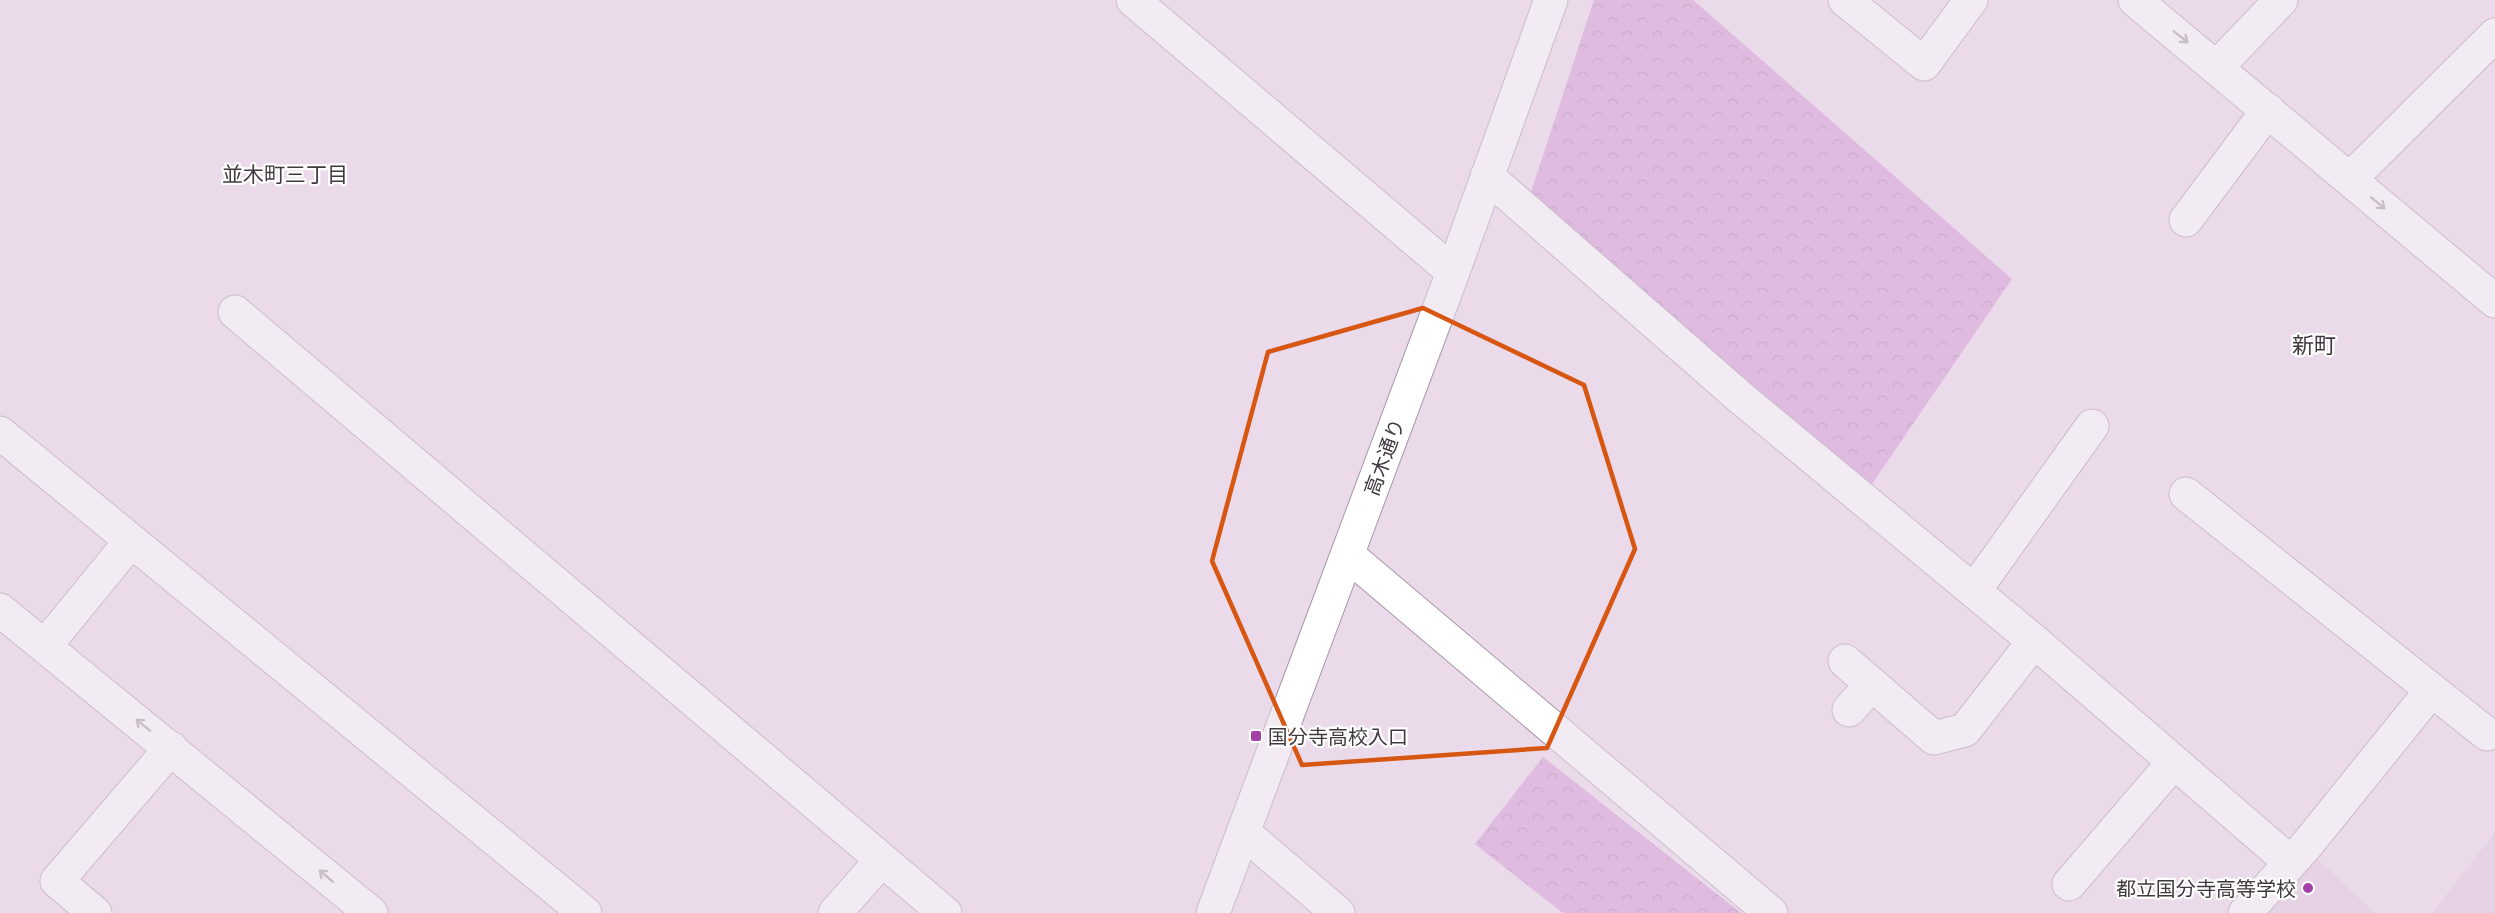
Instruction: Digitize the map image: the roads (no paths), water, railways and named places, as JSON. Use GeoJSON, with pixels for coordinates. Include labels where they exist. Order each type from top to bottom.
{"type":"FeatureCollection","features":[{"type":"Feature","properties":{"kind":"street"},"geometry":{"type":"LineString","coordinates":[[1133,0],[1453,272]]}},
{"type":"Feature","properties":{"kind":"street","name":"高木通り"},"geometry":{"type":"LineString","coordinates":[[1213,913],[1453,272],[1551,0]]}},
{"type":"Feature","properties":{"kind":"street"},"geometry":{"type":"LineString","coordinates":[[1845,0],[1924,64],[1971,0]]}},
{"type":"Feature","properties":{"kind":"street"},"geometry":{"type":"LineString","coordinates":[[2135,0],[2350,179],[2489,286]]}},
{"type":"Feature","properties":{"kind":"street"},"geometry":{"type":"LineString","coordinates":[[2217,67],[2281,0]]}},
{"type":"Feature","properties":{"kind":"street"},"geometry":{"type":"LineString","coordinates":[[2350,179],[2495,35]]}},
{"type":"Feature","properties":{"kind":"street"},"geometry":{"type":"LineString","coordinates":[[2186,220],[2268,110]]}},
{"type":"Feature","properties":{"kind":"street"},"geometry":{"type":"LineString","coordinates":[[1486,176],[1741,398],[2034,640],[2290,862]]}},
{"type":"Feature","properties":{"kind":"street"},"geometry":{"type":"LineString","coordinates":[[235,312],[945,913]]}},
{"type":"Feature","properties":{"kind":"street"},"geometry":{"type":"LineString","coordinates":[[1974,591],[2092,426]]}},
{"type":"Feature","properties":{"kind":"street"},"geometry":{"type":"LineString","coordinates":[[0,433],[585,913]]}},
{"type":"Feature","properties":{"kind":"street"},"geometry":{"type":"LineString","coordinates":[[2186,494],[2487,734]]}},
{"type":"Feature","properties":{"kind":"street"},"geometry":{"type":"LineString","coordinates":[[45,646],[131,541]]}},
{"type":"Feature","properties":{"kind":"street"},"geometry":{"type":"LineString","coordinates":[[1348,555],[1771,913]]}},
{"type":"Feature","properties":{"kind":"street"},"geometry":{"type":"LineString","coordinates":[[0,610],[371,913]]}},
{"type":"Feature","properties":{"kind":"street"},"geometry":{"type":"LineString","coordinates":[[1845,661],[1934,738],[1965,730],[2034,640]]}},
{"type":"Feature","properties":{"kind":"street"},"geometry":{"type":"LineString","coordinates":[[1849,710],[1872,684]]}},
{"type":"Feature","properties":{"kind":"street"},"geometry":{"type":"LineString","coordinates":[[2245,913],[2431,691]]}},
{"type":"Feature","properties":{"kind":"street"},"geometry":{"type":"LineString","coordinates":[[95,913],[57,881],[171,748]]}},
{"type":"Feature","properties":{"kind":"street"},"geometry":{"type":"LineString","coordinates":[[2069,884],[2174,762]]}},
{"type":"Feature","properties":{"kind":"street"},"geometry":{"type":"LineString","coordinates":[[1243,832],[1338,913]]}},
{"type":"Feature","properties":{"kind":"street"},"geometry":{"type":"LineString","coordinates":[[835,913],[881,861]]}},
{"type":"Feature","properties":{"kind":"place","name":"国分寺高校入口"},"geometry":{"type":"Point","coordinates":[1256,736]}},
{"type":"Feature","properties":{"kind":"place","name":"都立国分寺高等学校"},"geometry":{"type":"Point","coordinates":[2308,888]}},
{"type":"Feature","properties":{"kind":"district","name":"並木町三丁目"},"geometry":{"type":"Point","coordinates":[285,174]}},
{"type":"Feature","properties":{"kind":"district","name":"新町"},"geometry":{"type":"Point","coordinates":[2314,344]}}]}
